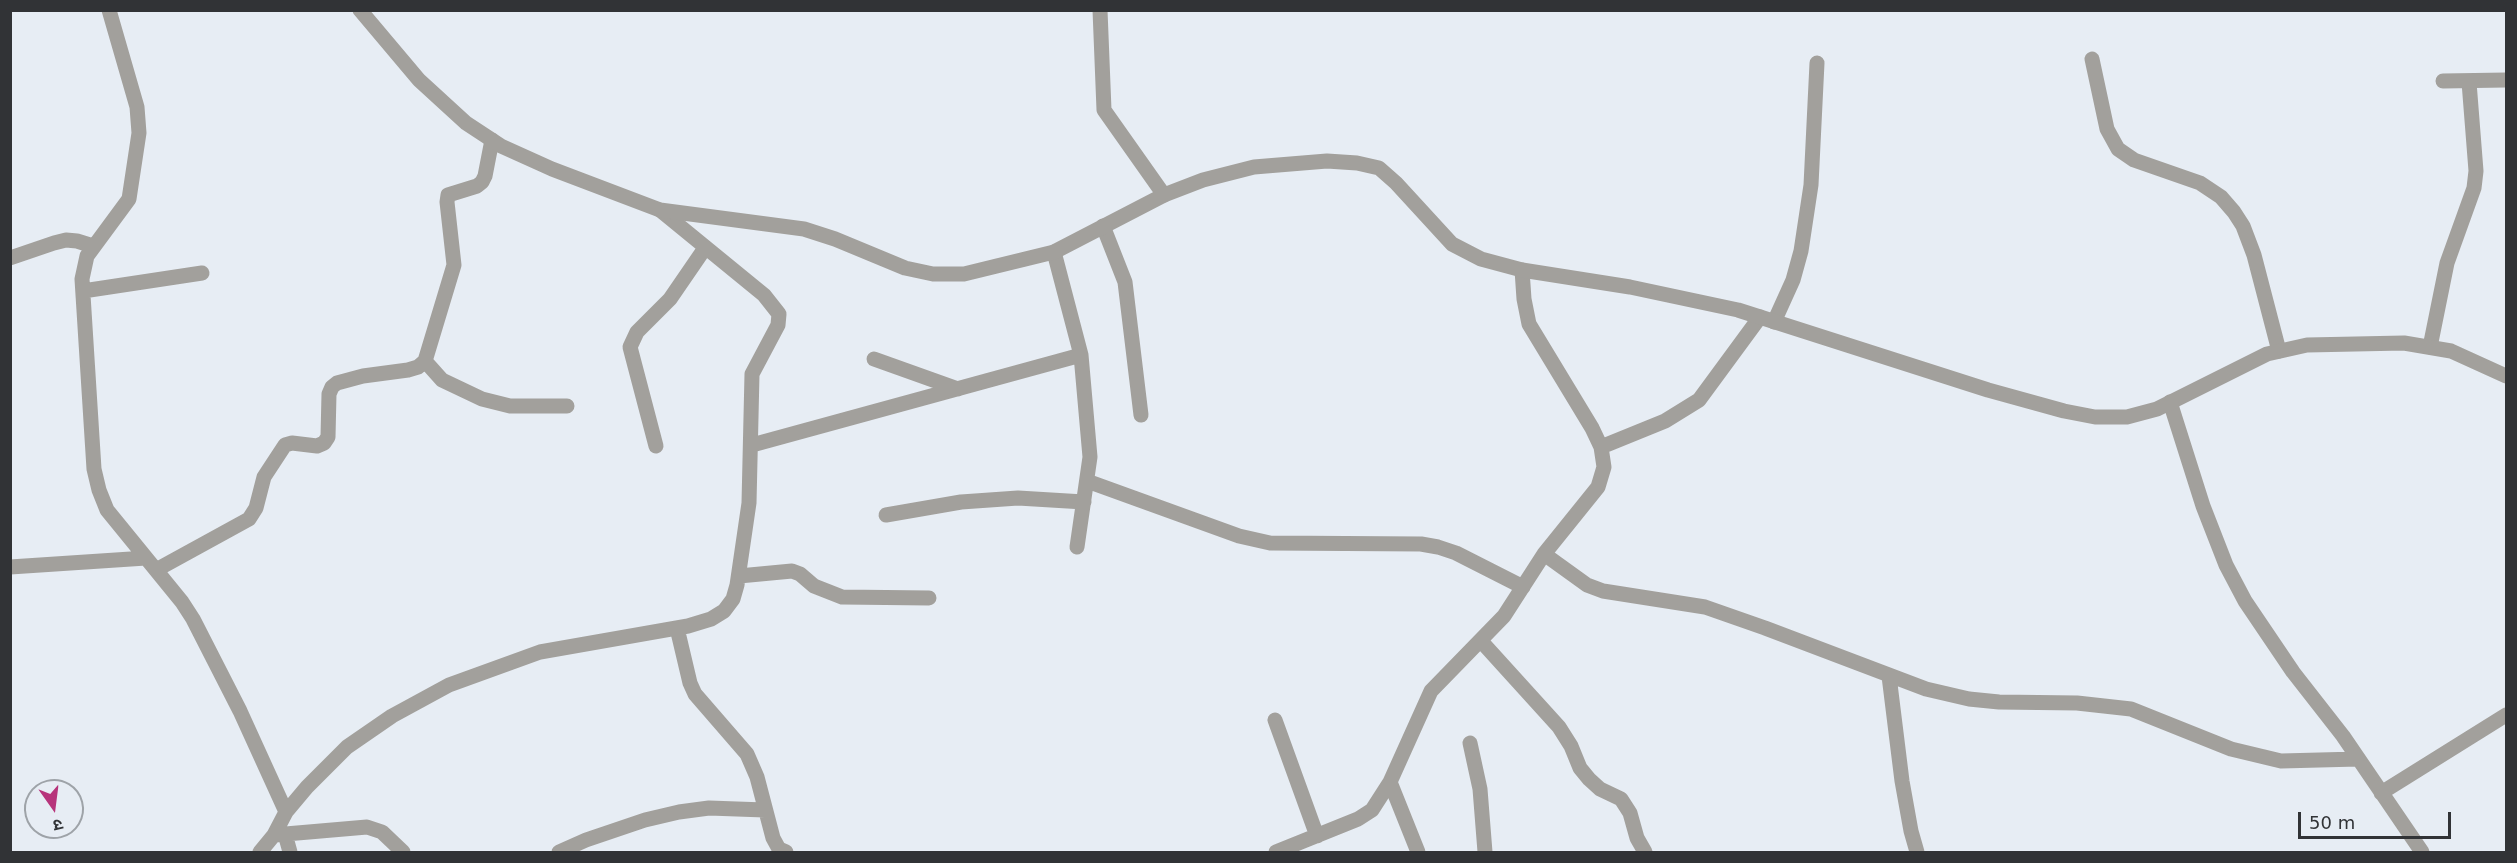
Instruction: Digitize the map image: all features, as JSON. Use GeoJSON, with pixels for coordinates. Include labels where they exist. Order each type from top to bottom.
{"type":"FeatureCollection","features":[{"type":"Feature","properties":{"kind":"street"},"geometry":{"type":"LineString","coordinates":[[109,10],[137,107],[139,133],[129,199],[93,246],[84,267],[83,291],[92,449],[96,480],[107,510],[193,619],[240,711],[286,812]]}},
{"type":"Feature","properties":{"kind":"street"},"geometry":{"type":"LineString","coordinates":[[360,10],[438,99],[466,123],[492,140],[552,170],[660,210],[804,230],[835,239],[905,268],[933,274],[964,274],[1054,252],[1164,195],[1203,180],[1254,167],[1327,161],[1357,163],[1378,168],[1396,183],[1452,244],[1481,259],[1522,270],[1630,287],[1738,310],[1966,383],[2064,411],[2096,417],[2127,417],[2157,409],[2267,354],[2307,345],[2404,343],[2430,347],[2451,351],[2506,376]]}},
{"type":"Feature","properties":{"kind":"street"},"geometry":{"type":"LineString","coordinates":[[1101,10],[1104,110],[1164,195]]}},
{"type":"Feature","properties":{"kind":"street"},"geometry":{"type":"LineString","coordinates":[[2092,59],[2107,129],[2118,149],[2134,160],[2200,183],[2221,197],[2243,226],[2254,255],[2279,351]]}},
{"type":"Feature","properties":{"kind":"street"},"geometry":{"type":"LineString","coordinates":[[1601,447],[1665,421],[1699,400],[1767,319],[1793,280],[1801,251],[1811,185],[1817,63]]}},
{"type":"Feature","properties":{"kind":"street"},"geometry":{"type":"LineString","coordinates":[[2443,81],[2506,80]]}},
{"type":"Feature","properties":{"kind":"street"},"geometry":{"type":"LineString","coordinates":[[2430,347],[2447,263],[2474,188],[2476,171],[2469,82]]}},
{"type":"Feature","properties":{"kind":"street"},"geometry":{"type":"LineString","coordinates":[[156,570],[249,519],[256,508],[264,477],[285,445],[292,443],[317,446],[324,443],[328,437],[330,394],[332,387],[337,383],[363,376],[408,370],[418,367],[425,361],[454,265],[448,195],[477,186],[482,182],[492,140]]}},
{"type":"Feature","properties":{"kind":"street"},"geometry":{"type":"LineString","coordinates":[[260,852],[279,834],[286,812],[347,747],[392,716],[449,685],[540,652],[677,628],[711,619],[724,611],[733,599],[739,576],[749,503],[752,374],[778,325],[778,314],[764,295],[660,210]]}},
{"type":"Feature","properties":{"kind":"street"},"geometry":{"type":"LineString","coordinates":[[1103,226],[1125,282],[1141,415]]}},
{"type":"Feature","properties":{"kind":"street"},"geometry":{"type":"LineString","coordinates":[[10,258],[66,240],[93,246]]}},
{"type":"Feature","properties":{"kind":"street"},"geometry":{"type":"LineString","coordinates":[[656,446],[630,347],[637,332],[669,298],[705,248]]}},
{"type":"Feature","properties":{"kind":"street"},"geometry":{"type":"LineString","coordinates":[[1054,252],[1081,356],[1090,457],[1077,547]]}},
{"type":"Feature","properties":{"kind":"street"},"geometry":{"type":"LineString","coordinates":[[1276,852],[1309,843],[1372,810],[1390,782],[1431,691],[1504,616],[1545,554],[1598,487],[1604,467],[1601,447],[1592,428],[1529,324],[1522,270]]}},
{"type":"Feature","properties":{"kind":"street"},"geometry":{"type":"LineString","coordinates":[[83,291],[202,273]]}},
{"type":"Feature","properties":{"kind":"street"},"geometry":{"type":"LineString","coordinates":[[752,445],[1081,356]]}},
{"type":"Feature","properties":{"kind":"street"},"geometry":{"type":"LineString","coordinates":[[874,359],[958,389]]}},
{"type":"Feature","properties":{"kind":"street"},"geometry":{"type":"LineString","coordinates":[[425,361],[442,381],[482,399],[510,406],[567,406]]}},
{"type":"Feature","properties":{"kind":"street"},"geometry":{"type":"LineString","coordinates":[[2170,402],[2203,506],[2226,566],[2245,601],[2267,636],[2358,759],[2422,852]]}},
{"type":"Feature","properties":{"kind":"street"},"geometry":{"type":"LineString","coordinates":[[1087,481],[1239,536],[1270,543],[1421,544],[1438,547],[1456,553],[1523,587]]}},
{"type":"Feature","properties":{"kind":"street"},"geometry":{"type":"LineString","coordinates":[[886,515],[961,502],[1018,498],[1084,502]]}},
{"type":"Feature","properties":{"kind":"street"},"geometry":{"type":"LineString","coordinates":[[1545,554],[1587,585],[1603,591],[1705,607],[1926,689],[1969,699],[1999,702],[2077,703],[2131,709],[2231,749],[2261,757],[2302,762],[2358,759]]}},
{"type":"Feature","properties":{"kind":"street"},"geometry":{"type":"LineString","coordinates":[[13,567],[146,558]]}},
{"type":"Feature","properties":{"kind":"street"},"geometry":{"type":"LineString","coordinates":[[739,576],[792,571],[800,574],[814,586],[842,597],[929,598]]}},
{"type":"Feature","properties":{"kind":"street"},"geometry":{"type":"LineString","coordinates":[[677,628],[690,683],[695,694],[747,754],[757,777],[772,838],[779,849],[786,852]]}},
{"type":"Feature","properties":{"kind":"street"},"geometry":{"type":"LineString","coordinates":[[1481,641],[1559,728],[1571,746],[1580,768],[1589,779],[1600,789],[1621,799],[1630,813],[1637,838],[1646,852]]}},
{"type":"Feature","properties":{"kind":"street"},"geometry":{"type":"LineString","coordinates":[[1889,676],[1902,781],[1917,852]]}},
{"type":"Feature","properties":{"kind":"street"},"geometry":{"type":"LineString","coordinates":[[2381,793],[2506,715]]}},
{"type":"Feature","properties":{"kind":"street"},"geometry":{"type":"LineString","coordinates":[[1275,720],[1309,843]]}},
{"type":"Feature","properties":{"kind":"street"},"geometry":{"type":"LineString","coordinates":[[1470,743],[1480,789],[1485,852]]}},
{"type":"Feature","properties":{"kind":"street"},"geometry":{"type":"LineString","coordinates":[[1390,782],[1418,852]]}},
{"type":"Feature","properties":{"kind":"street"},"geometry":{"type":"LineString","coordinates":[[559,852],[586,840],[645,820],[679,812],[709,808],[765,810]]}},
{"type":"Feature","properties":{"kind":"street"},"geometry":{"type":"LineString","coordinates":[[279,834],[367,827],[382,832],[403,852]]}},
{"type":"Feature","properties":{"kind":"street"},"geometry":{"type":"LineString","coordinates":[[279,834],[290,852]]}}]}
